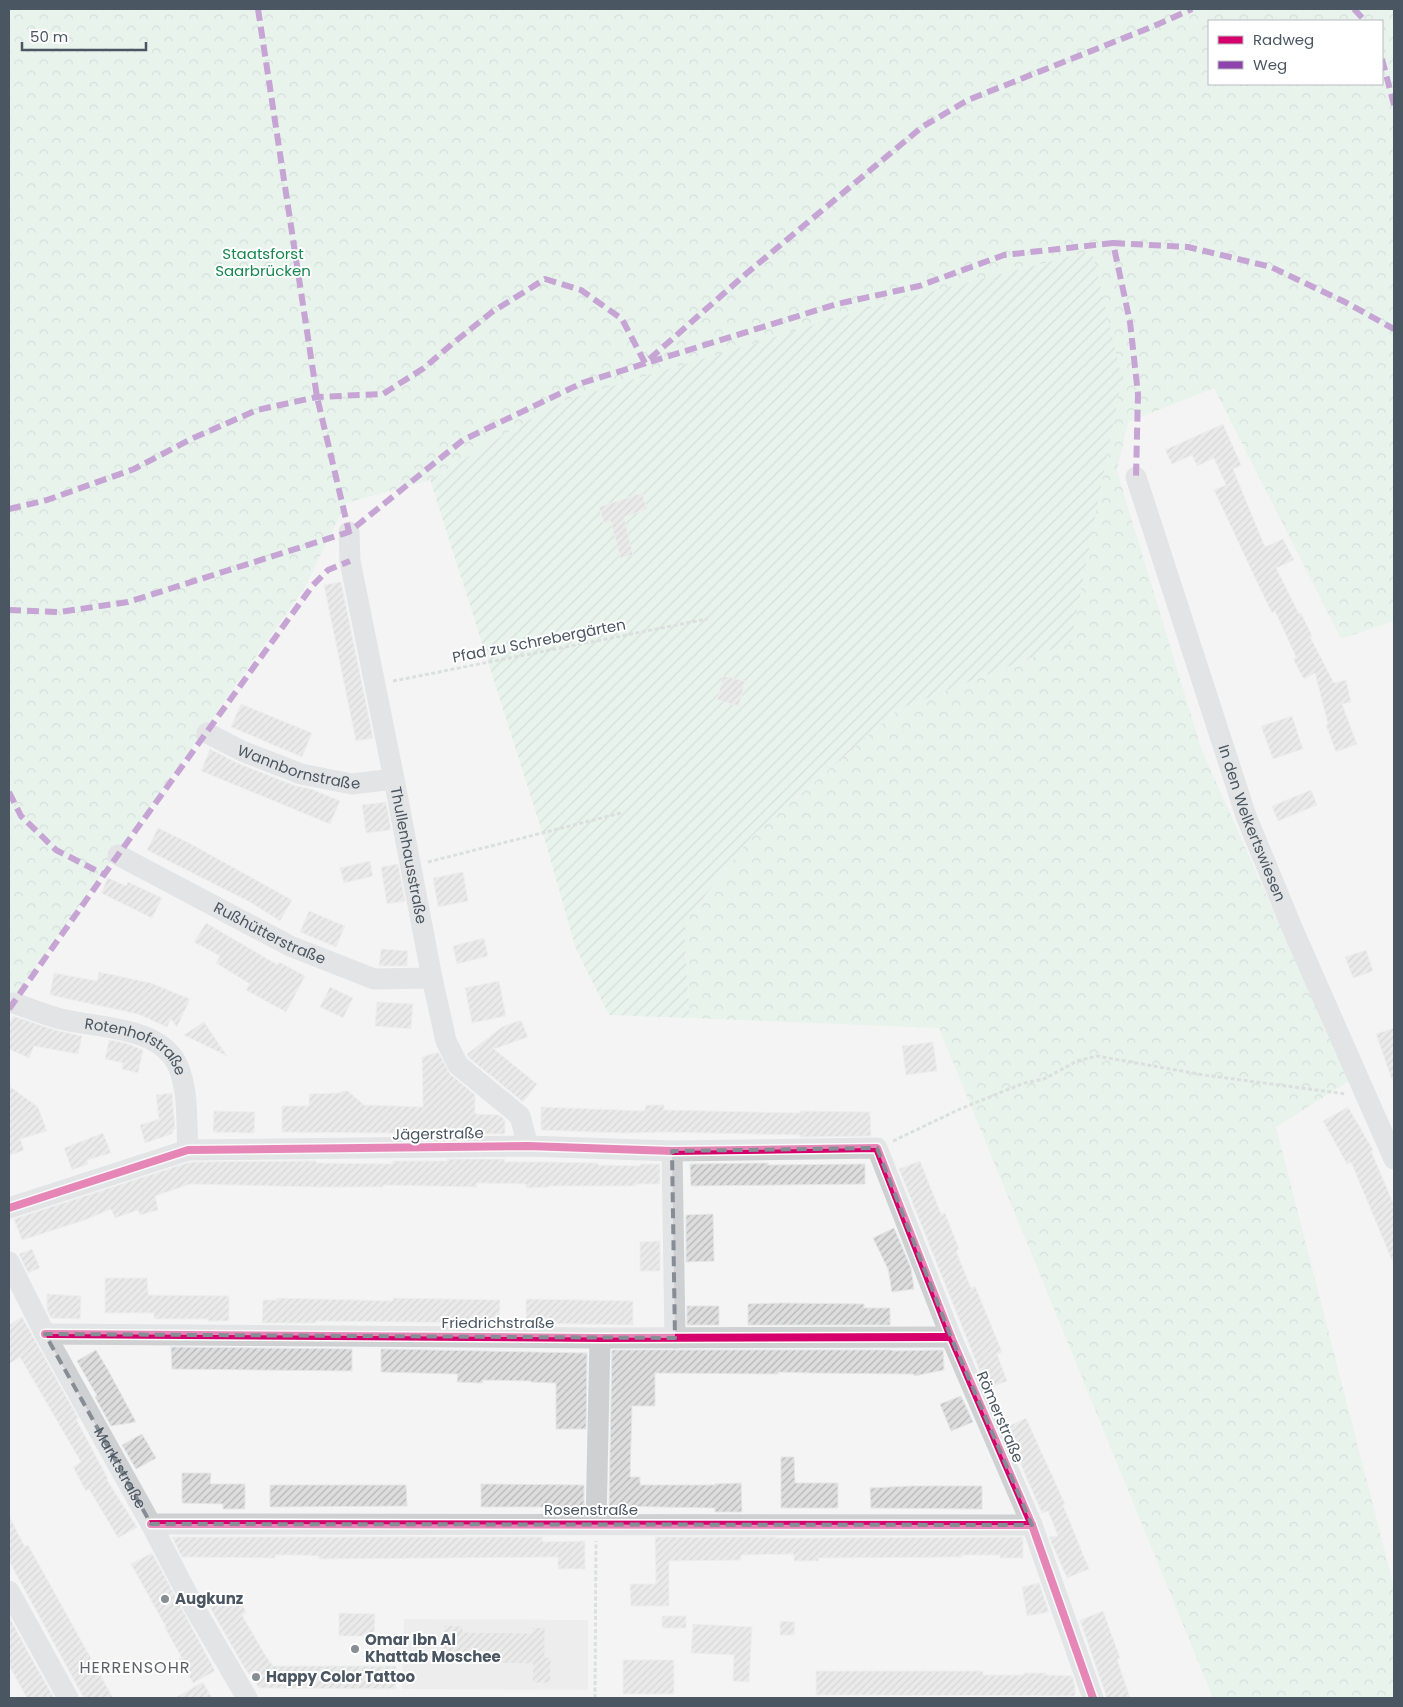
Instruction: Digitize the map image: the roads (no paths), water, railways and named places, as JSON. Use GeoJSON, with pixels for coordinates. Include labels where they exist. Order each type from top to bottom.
{"type":"FeatureCollection","features":[{"type":"Feature","properties":{"kind":"street","name":"In den Welkertswiesen"},"geometry":{"type":"LineString","coordinates":[[1136,477],[1246,816],[1293,930],[1394,1160]]}},
{"type":"Feature","properties":{"kind":"street","name":"Thullenhausstraße"},"geometry":{"type":"LineString","coordinates":[[349,532],[350,562],[446,1041],[458,1064],[520,1116],[528,1146]]}},
{"type":"Feature","properties":{"kind":"street","name":"Wannbornstraße"},"geometry":{"type":"LineString","coordinates":[[207,733],[242,751],[301,774],[352,784],[394,779]]}},
{"type":"Feature","properties":{"kind":"street","name":"Rußhütterstraße"},"geometry":{"type":"LineString","coordinates":[[118,855],[290,946],[374,979],[432,978]]}},
{"type":"Feature","properties":{"kind":"street","name":"Rotenhofstraße"},"geometry":{"type":"LineString","coordinates":[[14,1003],[65,1020],[134,1032],[168,1051],[178,1065],[185,1089],[188,1150]]}},
{"type":"Feature","properties":{"kind":"street","name":"Jägerstraße"},"geometry":{"type":"LineString","coordinates":[[9,1208],[188,1150],[528,1146],[672,1151],[877,1148]]}},
{"type":"Feature","properties":{"kind":"street","name":"Römerstraße"},"geometry":{"type":"LineString","coordinates":[[877,1148],[951,1337],[1032,1525],[1093,1698]]}},
{"type":"Feature","properties":{"kind":"street"},"geometry":{"type":"LineString","coordinates":[[672,1151],[675,1338]]}},
{"type":"Feature","properties":{"kind":"street","name":"Marktstraße"},"geometry":{"type":"LineString","coordinates":[[9,1262],[45,1334],[151,1524],[194,1606],[247,1698]]}},
{"type":"Feature","properties":{"kind":"street","name":"Friedrichstraße"},"geometry":{"type":"LineString","coordinates":[[45,1334],[600,1338],[951,1337]]}},
{"type":"Feature","properties":{"kind":"street","name":"Rosenstraße"},"geometry":{"type":"LineString","coordinates":[[596,1524],[600,1338]]}},
{"type":"Feature","properties":{"kind":"street","name":"Rosenstraße"},"geometry":{"type":"LineString","coordinates":[[151,1524],[1032,1525]]}},
{"type":"Feature","properties":{"kind":"street"},"geometry":{"type":"LineString","coordinates":[[9,1590],[68,1698]]}},
{"type":"Feature","properties":{"kind":"place","name":"Augkunz"},"geometry":{"type":"Point","coordinates":[165,1599]}},
{"type":"Feature","properties":{"kind":"place","name":"Omar Ibn Al Khattab Moschee"},"geometry":{"type":"Point","coordinates":[355,1649]}},
{"type":"Feature","properties":{"kind":"place","name":"Happy Color Tattoo"},"geometry":{"type":"Point","coordinates":[256,1677]}},
{"type":"Feature","properties":{"kind":"district","name":"HERRENSOHR"},"geometry":{"type":"Point","coordinates":[135,1667]}},
{"type":"Feature","properties":{"kind":"park label","name":"Staatsforst Saarbrücken"},"geometry":{"type":"Point","coordinates":[263,262]}}]}
